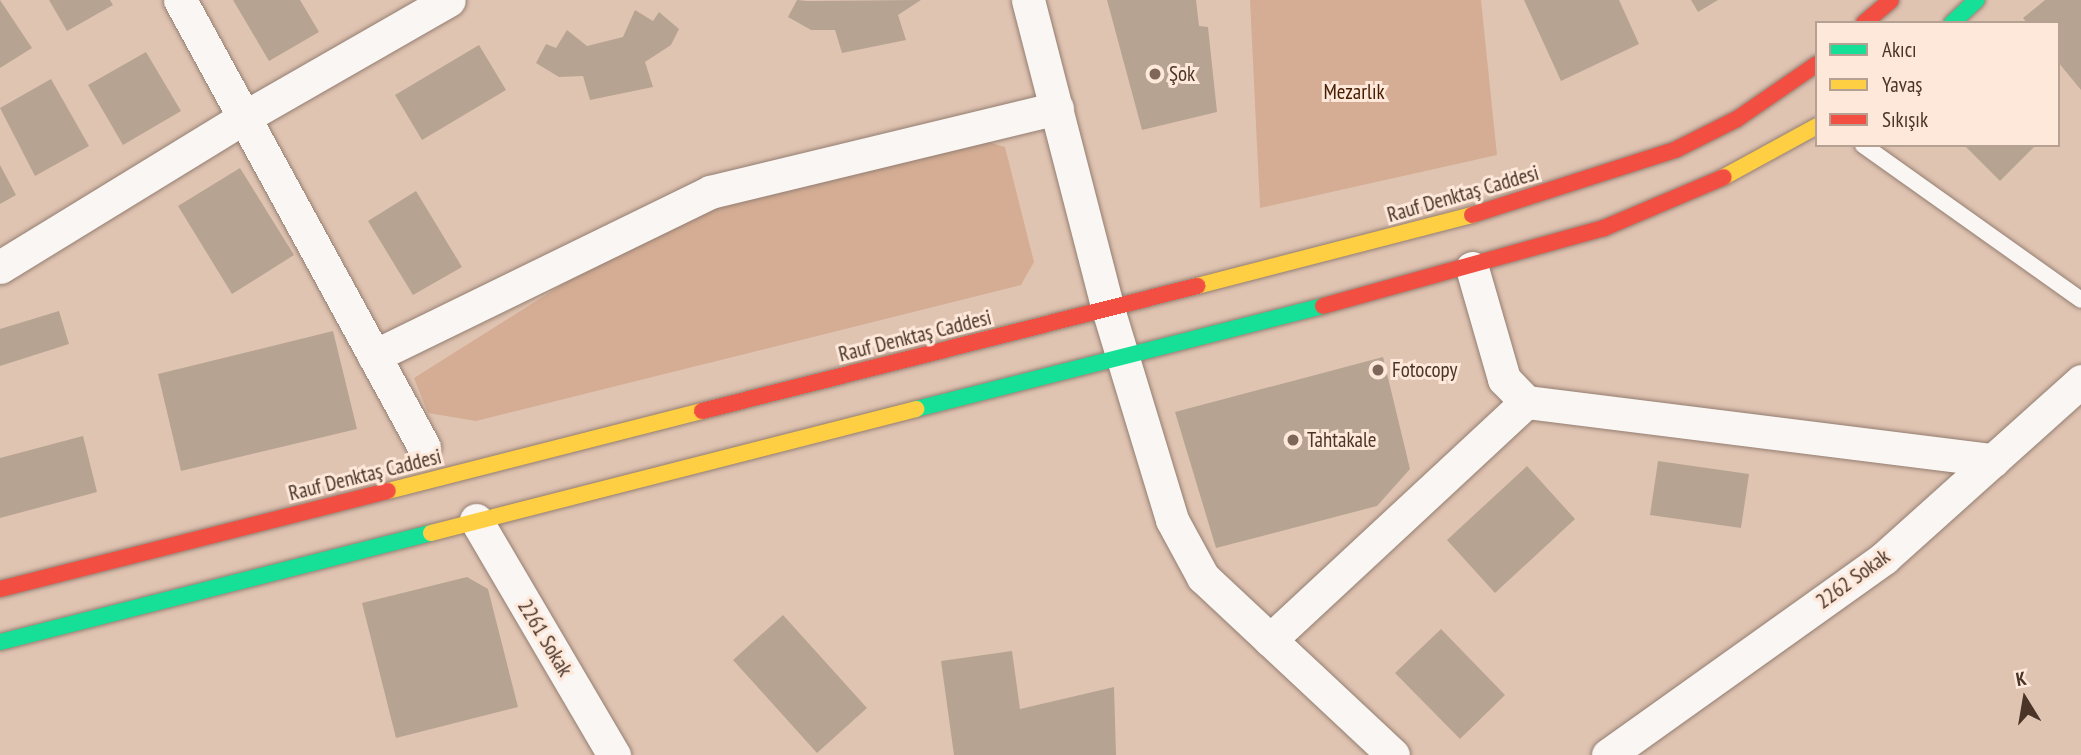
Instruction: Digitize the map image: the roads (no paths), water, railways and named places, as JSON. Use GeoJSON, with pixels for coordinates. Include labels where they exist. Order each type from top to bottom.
{"type":"FeatureCollection","features":[{"type":"Feature","properties":{"kind":"main road"},"geometry":{"type":"LineString","coordinates":[[1866,21],[1891,0]]}},
{"type":"Feature","properties":{"kind":"main road"},"geometry":{"type":"LineString","coordinates":[[1954,21],[1977,0]]}},
{"type":"Feature","properties":{"kind":"main road","name":"Rauf Denktaş Caddesi"},"geometry":{"type":"LineString","coordinates":[[0,589],[1457,220],[1677,149],[1737,119],[1815,65]]}},
{"type":"Feature","properties":{"kind":"main road"},"geometry":{"type":"LineString","coordinates":[[0,642],[1472,268],[1604,228],[1697,192],[1815,127]]}},
{"type":"Feature","properties":{"kind":"street"},"geometry":{"type":"LineString","coordinates":[[180,0],[424,447]]}},
{"type":"Feature","properties":{"kind":"street"},"geometry":{"type":"LineString","coordinates":[[0,267],[243,118],[449,0]]}},
{"type":"Feature","properties":{"kind":"street"},"geometry":{"type":"LineString","coordinates":[[1028,0],[1108,309],[1172,520],[1203,578],[1393,755]]}},
{"type":"Feature","properties":{"kind":"street"},"geometry":{"type":"LineString","coordinates":[[374,356],[710,192],[1057,108]]}},
{"type":"Feature","properties":{"kind":"street"},"geometry":{"type":"LineString","coordinates":[[1472,268],[1504,379],[1526,402],[1993,460]]}},
{"type":"Feature","properties":{"kind":"street","name":"2262 Sokak"},"geometry":{"type":"LineString","coordinates":[[1608,755],[1884,558],[2081,381]]}},
{"type":"Feature","properties":{"kind":"street"},"geometry":{"type":"LineString","coordinates":[[1269,640],[1526,402]]}},
{"type":"Feature","properties":{"kind":"street","name":"2261 Sokak"},"geometry":{"type":"LineString","coordinates":[[476,520],[614,755]]}},
{"type":"Feature","properties":{"kind":"lane"},"geometry":{"type":"LineString","coordinates":[[1866,147],[2081,300]]}},
{"type":"Feature","properties":{"kind":"place","name":"Şok"},"geometry":{"type":"Point","coordinates":[1155,74]}},
{"type":"Feature","properties":{"kind":"place","name":"Fotocopy"},"geometry":{"type":"Point","coordinates":[1378,370]}},
{"type":"Feature","properties":{"kind":"place","name":"Tahtakale"},"geometry":{"type":"Point","coordinates":[1293,440]}},
{"type":"Feature","properties":{"kind":"park label","name":"Mezarlık"},"geometry":{"type":"Point","coordinates":[1354,92]}}]}
